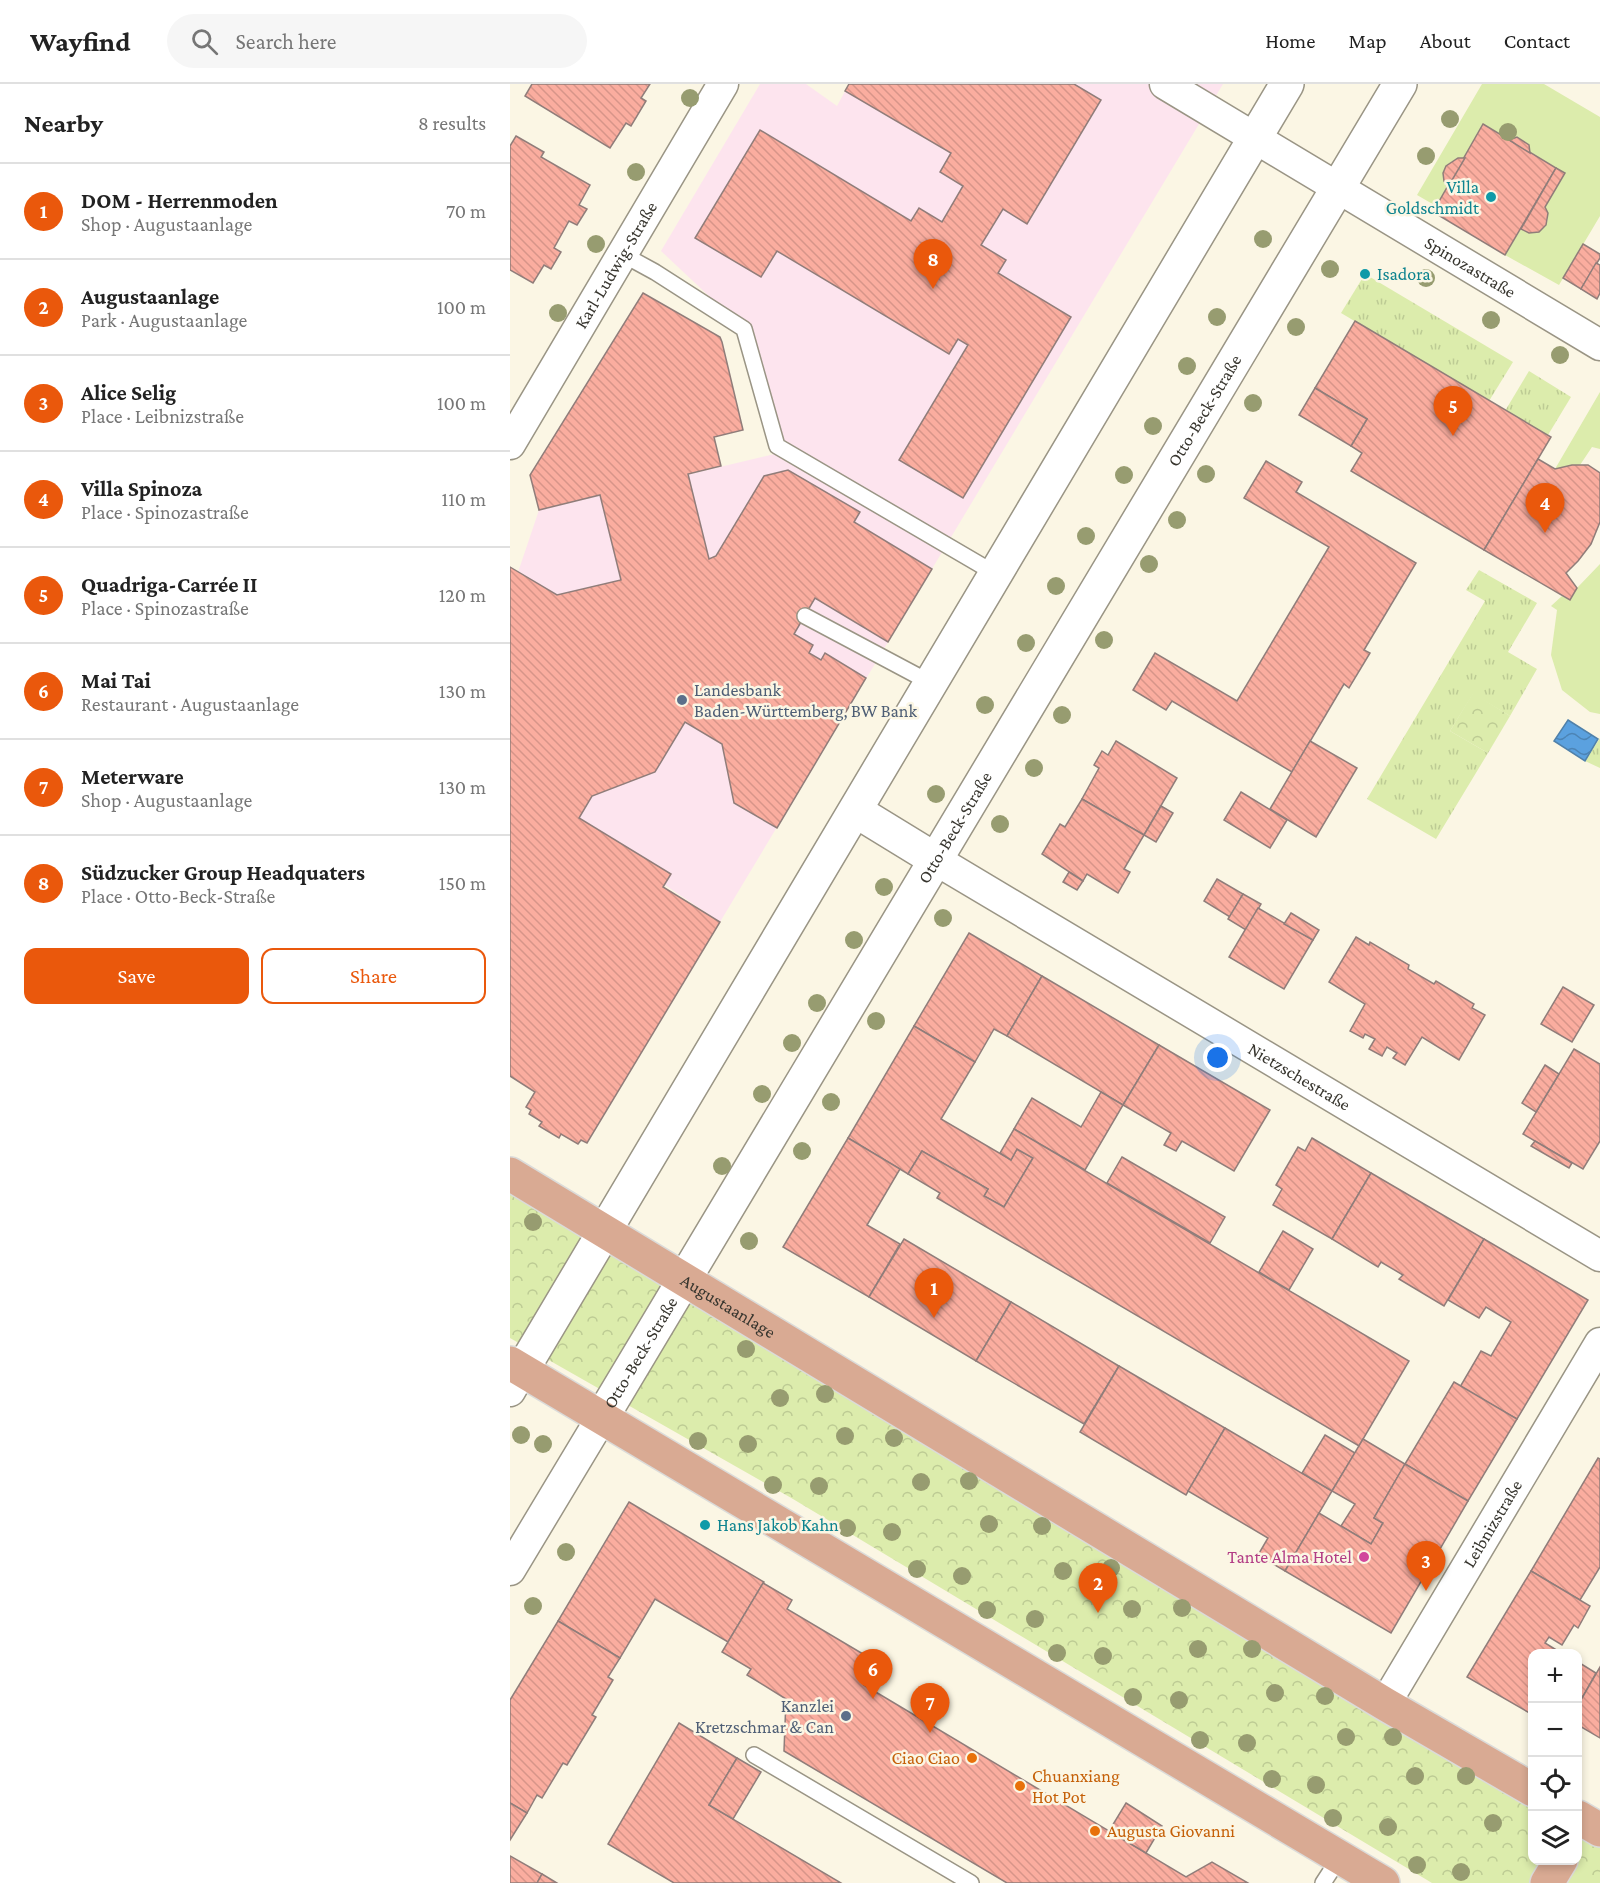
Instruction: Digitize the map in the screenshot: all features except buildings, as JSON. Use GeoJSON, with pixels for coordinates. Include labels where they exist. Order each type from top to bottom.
{"type":"FeatureCollection","features":[{"type":"Feature","properties":{"kind":"main road","name":"Augustaanlage"},"geometry":{"type":"LineString","coordinates":[[510,1174],[686,1278],[1385,1704],[1528,1787]]}},
{"type":"Feature","properties":{"kind":"main road"},"geometry":{"type":"LineString","coordinates":[[514,1374],[602,1417],[1331,1870],[1383,1883]]}},
{"type":"Feature","properties":{"kind":"main road"},"geometry":{"type":"LineString","coordinates":[[1548,1883],[1558,1865]]}},
{"type":"Feature","properties":{"kind":"street","name":"Karl-Ludwig-Straße"},"geometry":{"type":"LineString","coordinates":[[510,444],[723,84]]}},
{"type":"Feature","properties":{"kind":"street","name":"Spinozastraße"},"geometry":{"type":"LineString","coordinates":[[1165,84],[1600,345]]}},
{"type":"Feature","properties":{"kind":"street"},"geometry":{"type":"LineString","coordinates":[[514,1374],[605,1230],[1287,84]]}},
{"type":"Feature","properties":{"kind":"street","name":"Otto-Beck-Straße"},"geometry":{"type":"LineString","coordinates":[[510,1570],[1400,84]]}},
{"type":"Feature","properties":{"kind":"street"},"geometry":{"type":"LineString","coordinates":[[856,811],[936,860]]}},
{"type":"Feature","properties":{"kind":"street","name":"Nietzschestraße"},"geometry":{"type":"LineString","coordinates":[[936,860],[1598,1249]]}},
{"type":"Feature","properties":{"kind":"street","name":"Leibnizstraße"},"geometry":{"type":"LineString","coordinates":[[1385,1704],[1600,1343]]}},
{"type":"Feature","properties":{"kind":"lane"},"geometry":{"type":"LineString","coordinates":[[622,254],[655,272],[744,329],[777,446],[996,574]]}},
{"type":"Feature","properties":{"kind":"lane"},"geometry":{"type":"LineString","coordinates":[[805,616],[931,684]]}},
{"type":"Feature","properties":{"kind":"lane"},"geometry":{"type":"LineString","coordinates":[[754,1755],[971,1883]]}},
{"type":"Feature","properties":{"kind":"shaded area"},"geometry":{"type":"Polygon","coordinates":[[[760,84],[806,84],[837,106],[849,84],[1223,84],[720,922],[510,781],[510,596],[539,510],[787,451],[744,329],[661,251],[760,84]]]}},
{"type":"Feature","properties":{"kind":"green space"},"geometry":{"type":"Polygon","coordinates":[[[1482,84],[1544,84],[1600,117],[1600,216],[1559,285],[1505,255],[1521,229],[1534,232],[1546,225],[1548,220],[1545,207],[1565,173],[1530,153],[1529,145],[1517,137],[1450,163],[1444,176],[1448,187],[1436,206],[1417,195],[1482,84]]]}},
{"type":"Feature","properties":{"kind":"green space"},"geometry":{"type":"Polygon","coordinates":[[[1365,274],[1513,362],[1489,401],[1341,313],[1365,274]]]}},
{"type":"Feature","properties":{"kind":"green space"},"geometry":{"type":"Polygon","coordinates":[[[1529,371],[1571,397],[1548,435],[1505,411],[1529,371]]]}},
{"type":"Feature","properties":{"kind":"green space"},"geometry":{"type":"Polygon","coordinates":[[[1600,392],[1600,449],[1592,447],[1580,465],[1555,469],[1600,392]]]}},
{"type":"Feature","properties":{"kind":"green space"},"geometry":{"type":"Polygon","coordinates":[[[1600,564],[1600,714],[1590,712],[1562,690],[1551,655],[1557,610],[1551,606],[1562,596],[1570,600],[1577,588],[1600,564]]]}},
{"type":"Feature","properties":{"kind":"green space"},"geometry":{"type":"Polygon","coordinates":[[[1479,570],[1537,603],[1508,652],[1537,669],[1510,716],[1473,694],[1450,731],[1488,753],[1436,839],[1367,799],[1485,601],[1466,590],[1479,570]]]}},
{"type":"Feature","properties":{"kind":"green space"},"geometry":{"type":"Polygon","coordinates":[[[1473,693],[1510,716],[1488,753],[1450,731],[1473,693]]]}},
{"type":"Feature","properties":{"kind":"green space"},"geometry":{"type":"Polygon","coordinates":[[[1600,738],[1600,768],[1585,761],[1600,738]]]}},
{"type":"Feature","properties":{"kind":"green space"},"geometry":{"type":"Polygon","coordinates":[[[510,1194],[1528,1802],[1528,1865],[1582,1865],[1582,1833],[1600,1844],[1600,1883],[1432,1883],[793,1499],[510,1338],[510,1194]]]}},
{"type":"Feature","properties":{"kind":"water"},"geometry":{"type":"Polygon","coordinates":[[[1568,720],[1598,739],[1585,761],[1554,741],[1568,720]]]}},
{"type":"Feature","properties":{"kind":"place","name":"Villa Goldschmidt"},"geometry":{"type":"Point","coordinates":[1491,197]}},
{"type":"Feature","properties":{"kind":"place","name":"Isadora"},"geometry":{"type":"Point","coordinates":[1365,274]}},
{"type":"Feature","properties":{"kind":"place","name":"Südzucker Group Headquaters"},"geometry":{"type":"Point","coordinates":[933,289]}},
{"type":"Feature","properties":{"kind":"place","name":"Quadriga-Carrée II"},"geometry":{"type":"Point","coordinates":[1453,436]}},
{"type":"Feature","properties":{"kind":"place","name":"Villa Spinoza"},"geometry":{"type":"Point","coordinates":[1545,533]}},
{"type":"Feature","properties":{"kind":"place","name":"Landesbank Baden-Württemberg, BW Bank"},"geometry":{"type":"Point","coordinates":[682,700]}},
{"type":"Feature","properties":{"kind":"place","name":"DOM - Herrenmoden"},"geometry":{"type":"Point","coordinates":[934,1318]}},
{"type":"Feature","properties":{"kind":"place","name":"Hans Jakob Kahn"},"geometry":{"type":"Point","coordinates":[705,1525]}},
{"type":"Feature","properties":{"kind":"place","name":"Tante Alma Hotel"},"geometry":{"type":"Point","coordinates":[1364,1557]}},
{"type":"Feature","properties":{"kind":"place","name":"Alice Selig"},"geometry":{"type":"Point","coordinates":[1426,1591]}},
{"type":"Feature","properties":{"kind":"place","name":"Augustaanlage"},"geometry":{"type":"Point","coordinates":[1098,1613]}},
{"type":"Feature","properties":{"kind":"place","name":"Mai Tai"},"geometry":{"type":"Point","coordinates":[873,1699]}},
{"type":"Feature","properties":{"kind":"place","name":"Kanzlei Kretzschmar & Can"},"geometry":{"type":"Point","coordinates":[846,1716]}},
{"type":"Feature","properties":{"kind":"place","name":"Meterware"},"geometry":{"type":"Point","coordinates":[930,1733]}},
{"type":"Feature","properties":{"kind":"place","name":"Ciao Ciao"},"geometry":{"type":"Point","coordinates":[972,1758]}},
{"type":"Feature","properties":{"kind":"place","name":"Chuanxiang Hot Pot"},"geometry":{"type":"Point","coordinates":[1020,1786]}},
{"type":"Feature","properties":{"kind":"place","name":"Augusta Giovanni"},"geometry":{"type":"Point","coordinates":[1095,1831]}}]}
